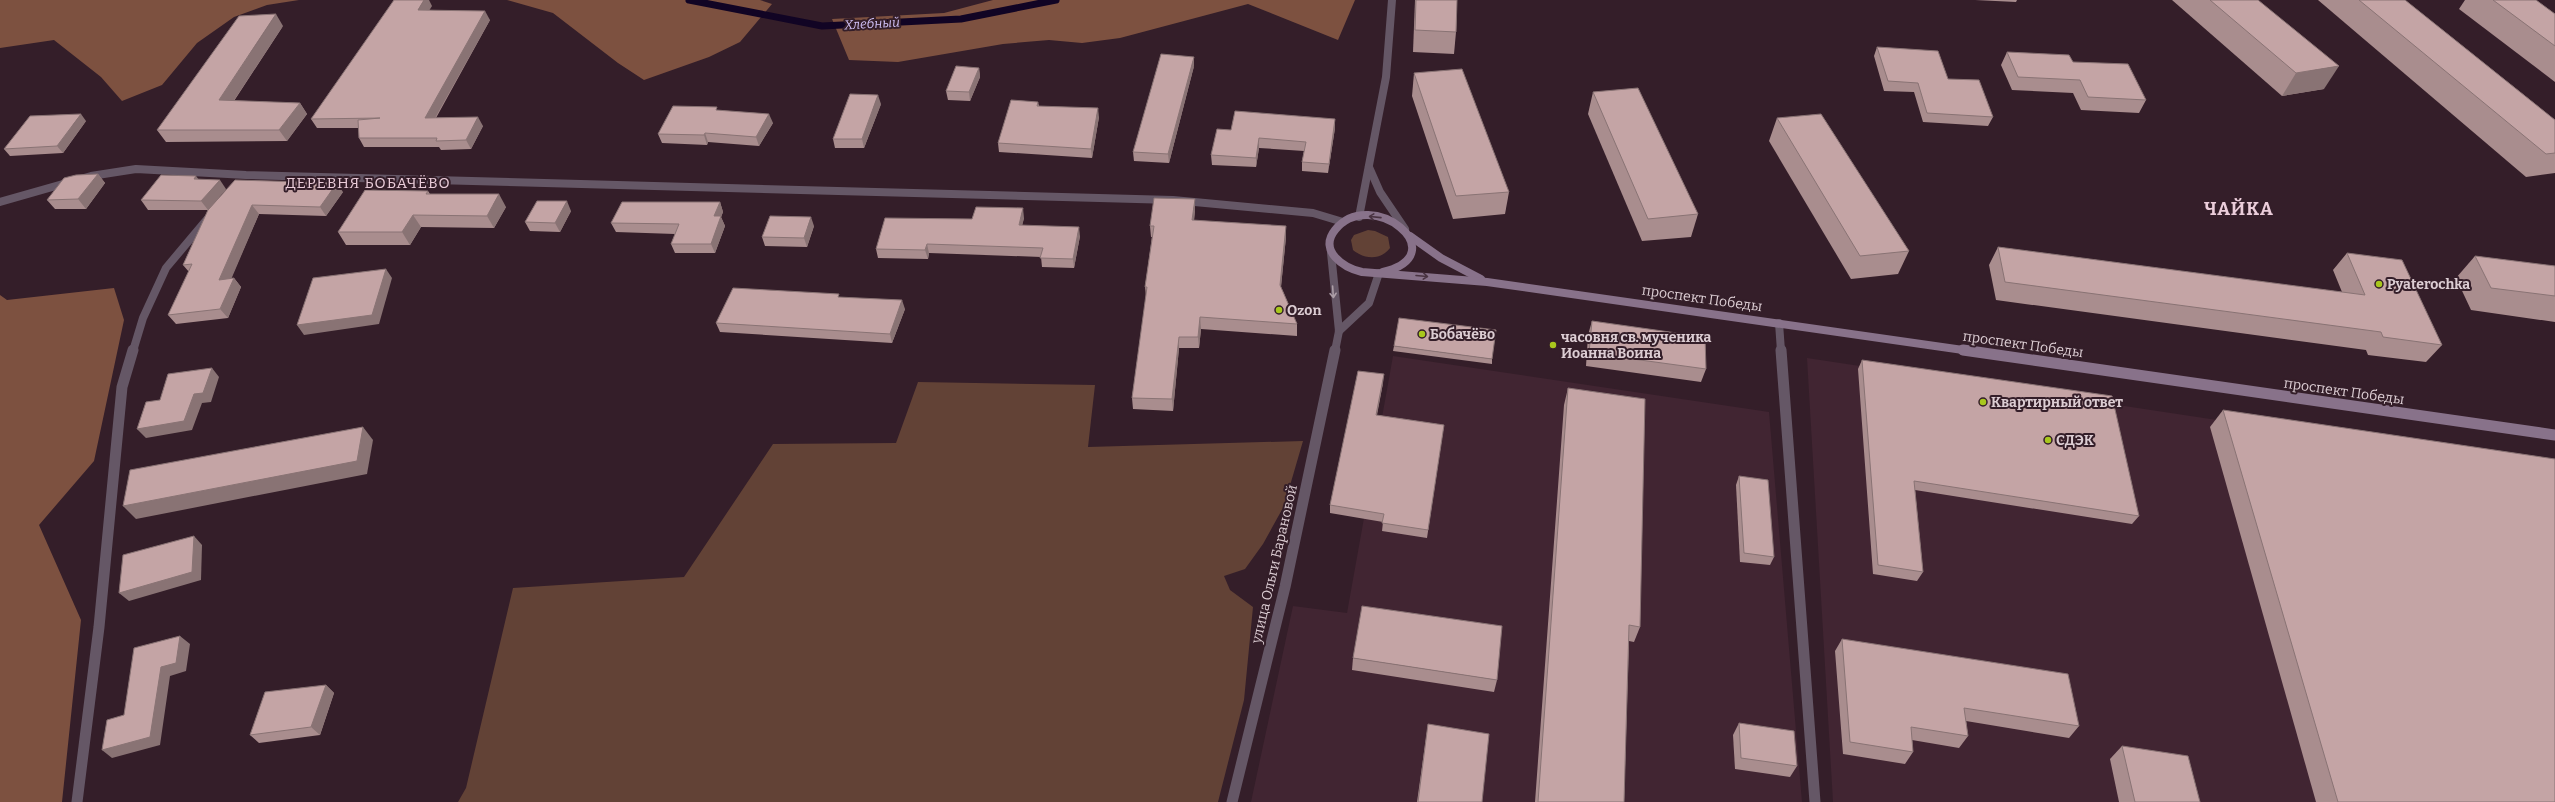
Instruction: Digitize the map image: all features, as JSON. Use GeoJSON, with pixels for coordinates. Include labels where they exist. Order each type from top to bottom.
{"type":"FeatureCollection","features":[{"type":"Feature","properties":{"kind":"main road","name":"проспект Победы"},"geometry":{"type":"LineString","coordinates":[[1343,222],[1359,217],[1387,219],[1408,232],[1442,258],[1486,282]]}},
{"type":"Feature","properties":{"kind":"main road"},"geometry":{"type":"LineString","coordinates":[[1331,253],[1329,243],[1331,234],[1343,222]]}},
{"type":"Feature","properties":{"kind":"main road","name":"проспект Победы"},"geometry":{"type":"LineString","coordinates":[[1381,273],[1397,268],[1409,258],[1413,249],[1408,232]]}},
{"type":"Feature","properties":{"kind":"main road","name":"проспект Победы"},"geometry":{"type":"LineString","coordinates":[[1331,253],[1337,261],[1348,268],[1362,272],[1486,282],[2555,435]]}},
{"type":"Feature","properties":{"kind":"street"},"geometry":{"type":"LineString","coordinates":[[1359,217],[1386,77],[1392,0]]}},
{"type":"Feature","properties":{"kind":"street"},"geometry":{"type":"LineString","coordinates":[[1369,165],[1374,184],[1408,232]]}},
{"type":"Feature","properties":{"kind":"street"},"geometry":{"type":"LineString","coordinates":[[0,202],[92,176],[136,169],[246,175],[1166,199],[1313,213],[1343,222]]}},
{"type":"Feature","properties":{"kind":"street"},"geometry":{"type":"LineString","coordinates":[[236,187],[246,175]]}},
{"type":"Feature","properties":{"kind":"street"},"geometry":{"type":"LineString","coordinates":[[77,802],[99,627],[122,387],[143,318],[166,268],[216,210]]}},
{"type":"Feature","properties":{"kind":"street","name":"улица Ольги Барановой"},"geometry":{"type":"LineString","coordinates":[[1232,802],[1285,587],[1339,331],[1335,307],[1331,253]]}},
{"type":"Feature","properties":{"kind":"street"},"geometry":{"type":"LineString","coordinates":[[1339,331],[1369,303],[1381,273]]}},
{"type":"Feature","properties":{"kind":"street"},"geometry":{"type":"LineString","coordinates":[[1779,323],[1815,802]]}},
{"type":"Feature","properties":{"kind":"shaded area"},"geometry":{"type":"Polygon","coordinates":[[[0,0],[299,0],[267,5],[234,17],[197,43],[162,85],[122,101],[101,77],[54,40],[0,48],[0,0]]]}},
{"type":"Feature","properties":{"kind":"shaded area"},"geometry":{"type":"Polygon","coordinates":[[[507,0],[760,0],[772,4],[740,42],[709,57],[644,80],[618,63],[553,13],[507,0]]]}},
{"type":"Feature","properties":{"kind":"shaded area"},"geometry":{"type":"Polygon","coordinates":[[[993,0],[1355,0],[1338,40],[1248,4],[1120,38],[1082,43],[1049,40],[1003,44],[898,62],[849,60],[832,19],[944,13],[993,0]]]}},
{"type":"Feature","properties":{"kind":"shaded area"},"geometry":{"type":"Polygon","coordinates":[[[1368,230],[1375,231],[1388,237],[1390,248],[1382,255],[1377,257],[1367,257],[1353,250],[1351,240],[1354,235],[1368,230]]]}},
{"type":"Feature","properties":{"kind":"shaded area"},"geometry":{"type":"Polygon","coordinates":[[[114,288],[124,320],[94,461],[39,525],[81,620],[62,802],[0,802],[0,295],[7,300],[114,288]]]}},
{"type":"Feature","properties":{"kind":"shaded area"},"geometry":{"type":"Polygon","coordinates":[[[1393,356],[1769,412],[1802,802],[1251,802],[1293,606],[1347,613],[1393,356]]]}},
{"type":"Feature","properties":{"kind":"shaded area"},"geometry":{"type":"Polygon","coordinates":[[[1807,358],[2555,471],[2555,802],[1833,802],[1807,358]]]}},
{"type":"Feature","properties":{"kind":"shaded area"},"geometry":{"type":"Polygon","coordinates":[[[918,382],[1095,385],[1088,447],[1303,441],[1284,506],[1263,544],[1245,569],[1224,576],[1230,590],[1253,607],[1244,700],[1218,802],[458,802],[466,788],[513,588],[684,577],[773,444],[896,443],[918,382]]]}},
{"type":"Feature","properties":{"kind":"building"},"geometry":{"type":"Polygon","coordinates":[[[394,0],[424,0],[418,10],[485,11],[425,118],[478,117],[466,140],[436,141],[437,138],[359,138],[358,120],[380,118],[311,119],[394,0]]]}},
{"type":"Feature","properties":{"kind":"building"},"geometry":{"type":"Polygon","coordinates":[[[1416,0],[1457,0],[1456,32],[1415,30],[1416,0]]]}},
{"type":"Feature","properties":{"kind":"building"},"geometry":{"type":"Polygon","coordinates":[[[2210,0],[2258,0],[2339,66],[2296,73],[2210,0]]]}},
{"type":"Feature","properties":{"kind":"building"},"geometry":{"type":"Polygon","coordinates":[[[2359,0],[2405,0],[2555,120],[2555,153],[2546,154],[2359,0]]]}},
{"type":"Feature","properties":{"kind":"building"},"geometry":{"type":"Polygon","coordinates":[[[2493,0],[2536,0],[2555,14],[2555,46],[2493,0]]]}},
{"type":"Feature","properties":{"kind":"building"},"geometry":{"type":"Polygon","coordinates":[[[276,14],[219,100],[300,103],[279,130],[157,130],[239,16],[276,14]]]}},
{"type":"Feature","properties":{"kind":"building"},"geometry":{"type":"Polygon","coordinates":[[[1877,47],[1938,51],[1948,79],[1979,80],[1993,117],[1927,113],[1918,83],[1888,81],[1877,47]]]}},
{"type":"Feature","properties":{"kind":"building"},"geometry":{"type":"Polygon","coordinates":[[[2007,52],[2069,55],[2073,62],[2128,64],[2146,100],[2088,97],[2080,80],[2018,77],[2007,52]]]}},
{"type":"Feature","properties":{"kind":"building"},"geometry":{"type":"Polygon","coordinates":[[[1161,54],[1194,57],[1168,154],[1133,152],[1161,54]]]}},
{"type":"Feature","properties":{"kind":"building"},"geometry":{"type":"Polygon","coordinates":[[[956,66],[979,68],[969,92],[946,91],[956,66]]]}},
{"type":"Feature","properties":{"kind":"building"},"geometry":{"type":"Polygon","coordinates":[[[1462,69],[1509,192],[1456,196],[1414,73],[1462,69]]]}},
{"type":"Feature","properties":{"kind":"building"},"geometry":{"type":"Polygon","coordinates":[[[1638,88],[1698,214],[1648,219],[1593,92],[1638,88]]]}},
{"type":"Feature","properties":{"kind":"building"},"geometry":{"type":"Polygon","coordinates":[[[850,94],[878,95],[862,139],[833,139],[850,94]]]}},
{"type":"Feature","properties":{"kind":"building"},"geometry":{"type":"Polygon","coordinates":[[[1011,100],[1038,102],[1037,106],[1098,108],[1091,149],[998,143],[1011,100]]]}},
{"type":"Feature","properties":{"kind":"building"},"geometry":{"type":"Polygon","coordinates":[[[673,106],[717,107],[716,110],[769,114],[756,137],[705,133],[704,135],[658,134],[673,106]]]}},
{"type":"Feature","properties":{"kind":"building"},"geometry":{"type":"Polygon","coordinates":[[[1235,111],[1335,119],[1329,164],[1302,162],[1306,142],[1259,138],[1256,158],[1211,155],[1217,129],[1231,130],[1235,111]]]}},
{"type":"Feature","properties":{"kind":"building"},"geometry":{"type":"Polygon","coordinates":[[[81,114],[57,146],[4,149],[30,116],[81,114]]]}},
{"type":"Feature","properties":{"kind":"building"},"geometry":{"type":"Polygon","coordinates":[[[1821,114],[1909,251],[1860,256],[1777,118],[1821,114]]]}},
{"type":"Feature","properties":{"kind":"building"},"geometry":{"type":"Polygon","coordinates":[[[98,174],[78,199],[47,200],[64,178],[76,175],[98,174]]]}},
{"type":"Feature","properties":{"kind":"building"},"geometry":{"type":"Polygon","coordinates":[[[161,175],[196,176],[194,179],[220,180],[201,201],[141,200],[161,175]]]}},
{"type":"Feature","properties":{"kind":"building"},"geometry":{"type":"Polygon","coordinates":[[[235,180],[337,183],[320,207],[252,205],[219,280],[234,278],[220,309],[168,315],[192,264],[183,265],[208,210],[235,180]]]}},
{"type":"Feature","properties":{"kind":"building"},"geometry":{"type":"Polygon","coordinates":[[[365,190],[428,191],[426,194],[499,194],[487,216],[413,215],[402,232],[338,232],[365,190]]]}},
{"type":"Feature","properties":{"kind":"building"},"geometry":{"type":"Polygon","coordinates":[[[1154,198],[1195,199],[1192,220],[1286,226],[1280,285],[1297,324],[1200,317],[1198,337],[1179,337],[1172,399],[1132,398],[1154,226],[1150,226],[1154,198]]]}},
{"type":"Feature","properties":{"kind":"building"},"geometry":{"type":"Polygon","coordinates":[[[537,201],[567,201],[555,223],[525,222],[537,201]]]}},
{"type":"Feature","properties":{"kind":"building"},"geometry":{"type":"Polygon","coordinates":[[[622,202],[720,202],[714,216],[721,216],[711,244],[671,244],[679,224],[611,223],[622,202]]]}},
{"type":"Feature","properties":{"kind":"building"},"geometry":{"type":"Polygon","coordinates":[[[976,207],[1023,208],[1019,225],[1079,227],[1073,259],[1040,258],[1043,248],[927,244],[925,250],[876,249],[885,218],[972,219],[976,207]]]}},
{"type":"Feature","properties":{"kind":"building"},"geometry":{"type":"Polygon","coordinates":[[[770,216],[811,217],[804,238],[762,237],[770,216]]]}},
{"type":"Feature","properties":{"kind":"building"},"geometry":{"type":"Polygon","coordinates":[[[1998,247],[2365,295],[2347,253],[2402,260],[2442,345],[2383,337],[2381,332],[2005,282],[1998,247]]]}},
{"type":"Feature","properties":{"kind":"building"},"geometry":{"type":"Polygon","coordinates":[[[2475,256],[2555,266],[2555,296],[2491,288],[2475,256]]]}},
{"type":"Feature","properties":{"kind":"building"},"geometry":{"type":"Polygon","coordinates":[[[386,269],[372,315],[297,325],[313,278],[386,269]]]}},
{"type":"Feature","properties":{"kind":"building"},"geometry":{"type":"Polygon","coordinates":[[[733,288],[839,294],[838,297],[902,300],[890,334],[716,323],[733,288]]]}},
{"type":"Feature","properties":{"kind":"building"},"geometry":{"type":"Polygon","coordinates":[[[1399,318],[1496,330],[1492,359],[1394,346],[1399,318]]]}},
{"type":"Feature","properties":{"kind":"building"},"geometry":{"type":"Polygon","coordinates":[[[1592,321],[1705,337],[1706,369],[1589,353],[1592,321]]]}},
{"type":"Feature","properties":{"kind":"building"},"geometry":{"type":"Polygon","coordinates":[[[1862,360],[2112,396],[2139,516],[1914,481],[1923,572],[1878,565],[1862,360]]]}},
{"type":"Feature","properties":{"kind":"building"},"geometry":{"type":"Polygon","coordinates":[[[212,368],[203,393],[194,394],[184,421],[137,429],[146,402],[160,400],[168,374],[212,368]]]}},
{"type":"Feature","properties":{"kind":"building"},"geometry":{"type":"Polygon","coordinates":[[[1358,371],[1384,374],[1376,415],[1444,425],[1428,530],[1382,523],[1384,514],[1330,505],[1358,371]]]}},
{"type":"Feature","properties":{"kind":"building"},"geometry":{"type":"Polygon","coordinates":[[[1568,388],[1645,399],[1640,627],[1629,625],[1624,802],[1538,802],[1568,388]]]}},
{"type":"Feature","properties":{"kind":"building"},"geometry":{"type":"Polygon","coordinates":[[[2223,410],[2555,459],[2555,802],[2338,802],[2223,410]]]}},
{"type":"Feature","properties":{"kind":"building"},"geometry":{"type":"Polygon","coordinates":[[[363,427],[357,461],[123,506],[130,470],[363,427]]]}},
{"type":"Feature","properties":{"kind":"building"},"geometry":{"type":"Polygon","coordinates":[[[1739,476],[1768,480],[1774,557],[1744,553],[1739,476]]]}},
{"type":"Feature","properties":{"kind":"building"},"geometry":{"type":"Polygon","coordinates":[[[194,536],[192,572],[119,593],[123,555],[194,536]]]}},
{"type":"Feature","properties":{"kind":"building"},"geometry":{"type":"Polygon","coordinates":[[[1362,606],[1502,626],[1497,680],[1353,658],[1362,606]]]}},
{"type":"Feature","properties":{"kind":"building"},"geometry":{"type":"Polygon","coordinates":[[[180,636],[176,663],[161,667],[150,737],[102,750],[107,720],[124,715],[134,648],[180,636]]]}},
{"type":"Feature","properties":{"kind":"building"},"geometry":{"type":"Polygon","coordinates":[[[1842,639],[2068,674],[2079,726],[1964,708],[1968,736],[1911,727],[1913,752],[1850,742],[1842,639]]]}},
{"type":"Feature","properties":{"kind":"building"},"geometry":{"type":"Polygon","coordinates":[[[326,685],[311,727],[250,735],[265,692],[326,685]]]}},
{"type":"Feature","properties":{"kind":"building"},"geometry":{"type":"Polygon","coordinates":[[[1739,723],[1794,731],[1797,766],[1741,758],[1739,723]]]}},
{"type":"Feature","properties":{"kind":"building"},"geometry":{"type":"Polygon","coordinates":[[[1428,724],[1489,734],[1482,802],[1418,802],[1428,724]]]}},
{"type":"Feature","properties":{"kind":"building"},"geometry":{"type":"Polygon","coordinates":[[[2122,746],[2188,756],[2200,802],[2135,802],[2122,746]]]}},
{"type":"Feature","properties":{"kind":"waterway","name":"Хлебный"},"geometry":{"type":"LineString","coordinates":[[689,0],[822,26],[961,19],[1056,0]]}},
{"type":"Feature","properties":{"kind":"place","name":"Pyaterochka"},"geometry":{"type":"Point","coordinates":[2379,284]}},
{"type":"Feature","properties":{"kind":"place","name":"Ozon"},"geometry":{"type":"Point","coordinates":[1279,310]}},
{"type":"Feature","properties":{"kind":"place","name":"Бобачёво"},"geometry":{"type":"Point","coordinates":[1422,334]}},
{"type":"Feature","properties":{"kind":"place","name":"часовня св. мученика Иоанна Воина"},"geometry":{"type":"Point","coordinates":[1553,345]}},
{"type":"Feature","properties":{"kind":"place","name":"Квартирный ответ"},"geometry":{"type":"Point","coordinates":[1983,402]}},
{"type":"Feature","properties":{"kind":"place","name":"СДЭК"},"geometry":{"type":"Point","coordinates":[2048,440]}},
{"type":"Feature","properties":{"kind":"district","name":"ДЕРЕВНЯ БОБАЧЁВО"},"geometry":{"type":"Point","coordinates":[368,183]}},
{"type":"Feature","properties":{"kind":"district","name":"ЧАЙКА"},"geometry":{"type":"Point","coordinates":[2239,209]}}]}
